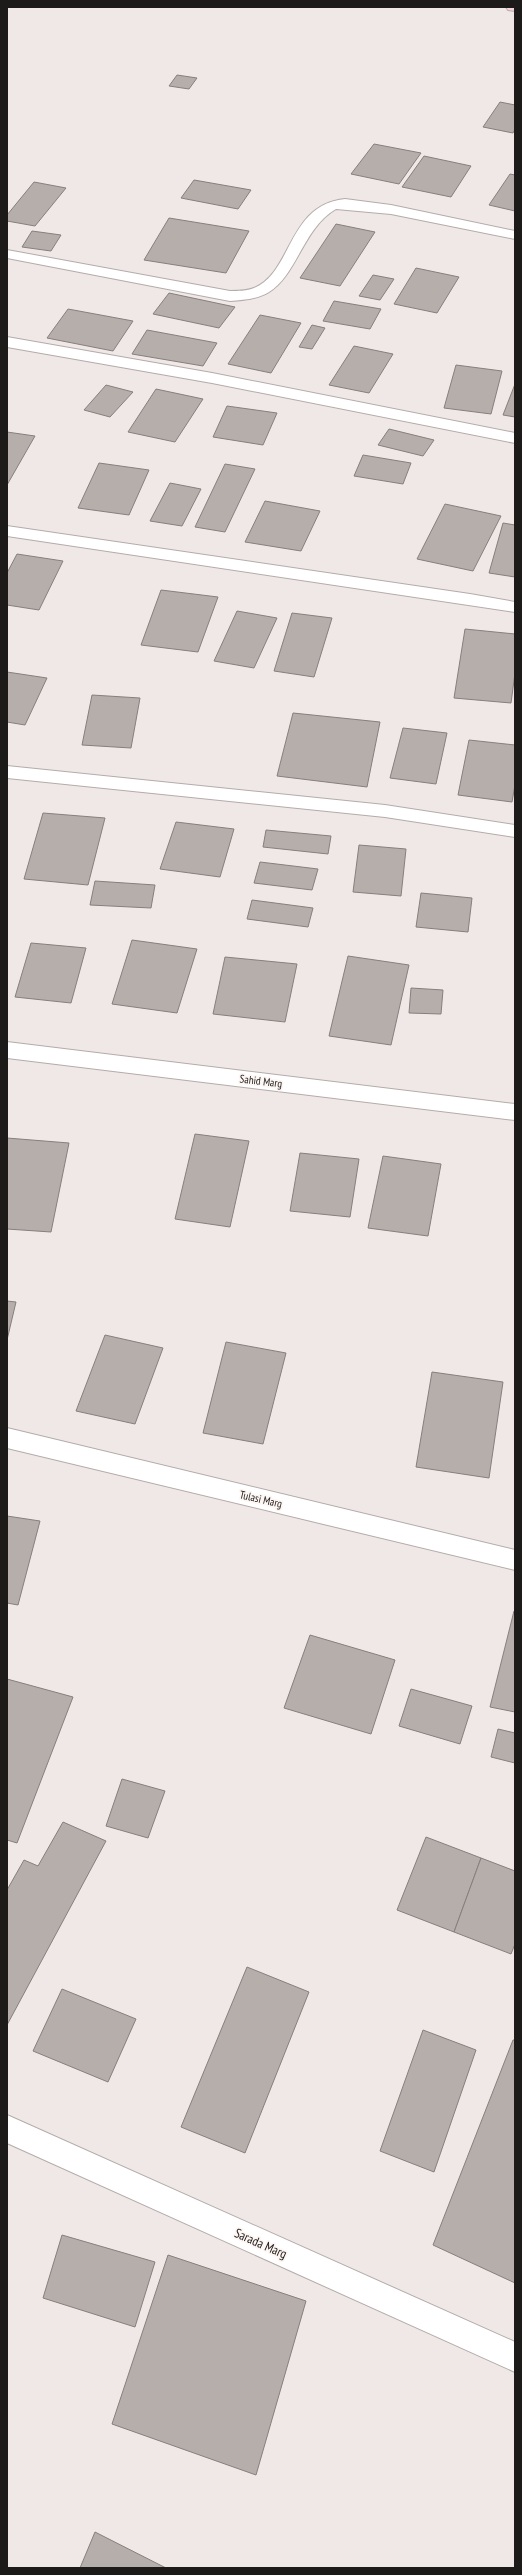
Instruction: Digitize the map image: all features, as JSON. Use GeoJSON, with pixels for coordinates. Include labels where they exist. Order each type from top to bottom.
{"type":"FeatureCollection","features":[{"type":"Feature","properties":{"kind":"street"},"geometry":{"type":"LineString","coordinates":[[7,254],[230,296],[250,294],[268,287],[317,216],[332,205],[360,204],[515,236]]}},
{"type":"Feature","properties":{"kind":"street"},"geometry":{"type":"LineString","coordinates":[[7,342],[212,378],[515,438]]}},
{"type":"Feature","properties":{"kind":"street"},"geometry":{"type":"LineString","coordinates":[[7,532],[462,597],[515,607]]}},
{"type":"Feature","properties":{"kind":"street"},"geometry":{"type":"LineString","coordinates":[[7,772],[385,811],[515,831]]}},
{"type":"Feature","properties":{"kind":"street","name":"Sahid Marg"},"geometry":{"type":"LineString","coordinates":[[7,1050],[515,1112]]}},
{"type":"Feature","properties":{"kind":"street","name":"Tulasi Marg"},"geometry":{"type":"LineString","coordinates":[[7,1438],[515,1560]]}},
{"type":"Feature","properties":{"kind":"street","name":"Sarada Marg"},"geometry":{"type":"LineString","coordinates":[[7,2129],[515,2357]]}},
{"type":"Feature","properties":{"kind":"building"},"geometry":{"type":"Polygon","coordinates":[[[177,75],[197,78],[189,89],[169,86],[177,75]]]}},
{"type":"Feature","properties":{"kind":"building"},"geometry":{"type":"Polygon","coordinates":[[[500,102],[515,105],[515,129],[513,133],[483,127],[500,102]]]}},
{"type":"Feature","properties":{"kind":"building"},"geometry":{"type":"Polygon","coordinates":[[[374,144],[421,153],[399,184],[351,174],[374,144]]]}},
{"type":"Feature","properties":{"kind":"building"},"geometry":{"type":"Polygon","coordinates":[[[424,156],[471,166],[451,197],[402,187],[424,156]]]}},
{"type":"Feature","properties":{"kind":"building"},"geometry":{"type":"Polygon","coordinates":[[[510,174],[515,175],[515,211],[489,205],[510,174]]]}},
{"type":"Feature","properties":{"kind":"building"},"geometry":{"type":"Polygon","coordinates":[[[194,180],[251,190],[238,209],[181,198],[194,180]]]}},
{"type":"Feature","properties":{"kind":"building"},"geometry":{"type":"Polygon","coordinates":[[[34,182],[66,188],[35,226],[7,221],[7,215],[34,182]]]}},
{"type":"Feature","properties":{"kind":"building"},"geometry":{"type":"Polygon","coordinates":[[[169,218],[249,231],[226,273],[144,260],[169,218]]]}},
{"type":"Feature","properties":{"kind":"building"},"geometry":{"type":"Polygon","coordinates":[[[336,224],[375,232],[340,286],[300,278],[336,224]]]}},
{"type":"Feature","properties":{"kind":"building"},"geometry":{"type":"Polygon","coordinates":[[[32,231],[61,235],[51,251],[22,247],[32,231]]]}},
{"type":"Feature","properties":{"kind":"building"},"geometry":{"type":"Polygon","coordinates":[[[416,268],[459,277],[437,313],[394,304],[416,268]]]}},
{"type":"Feature","properties":{"kind":"building"},"geometry":{"type":"Polygon","coordinates":[[[373,275],[394,279],[380,300],[359,296],[373,275]]]}},
{"type":"Feature","properties":{"kind":"building"},"geometry":{"type":"Polygon","coordinates":[[[169,293],[235,307],[219,328],[153,314],[169,293]]]}},
{"type":"Feature","properties":{"kind":"building"},"geometry":{"type":"Polygon","coordinates":[[[334,301],[381,309],[370,329],[323,321],[334,301]]]}},
{"type":"Feature","properties":{"kind":"building"},"geometry":{"type":"Polygon","coordinates":[[[68,309],[133,321],[113,351],[47,338],[68,309]]]}},
{"type":"Feature","properties":{"kind":"building"},"geometry":{"type":"Polygon","coordinates":[[[260,315],[301,323],[271,373],[228,364],[260,315]]]}},
{"type":"Feature","properties":{"kind":"building"},"geometry":{"type":"Polygon","coordinates":[[[312,325],[325,328],[312,349],[299,347],[312,325]]]}},
{"type":"Feature","properties":{"kind":"building"},"geometry":{"type":"Polygon","coordinates":[[[147,330],[217,343],[203,366],[132,354],[147,330]]]}},
{"type":"Feature","properties":{"kind":"building"},"geometry":{"type":"Polygon","coordinates":[[[354,346],[393,354],[369,393],[329,385],[354,346]]]}},
{"type":"Feature","properties":{"kind":"building"},"geometry":{"type":"Polygon","coordinates":[[[456,365],[502,371],[491,414],[444,408],[456,365]]]}},
{"type":"Feature","properties":{"kind":"building"},"geometry":{"type":"Polygon","coordinates":[[[515,384],[515,417],[503,415],[515,384]]]}},
{"type":"Feature","properties":{"kind":"building"},"geometry":{"type":"Polygon","coordinates":[[[106,385],[133,392],[110,417],[84,410],[106,385]]]}},
{"type":"Feature","properties":{"kind":"building"},"geometry":{"type":"Polygon","coordinates":[[[156,389],[203,399],[175,442],[128,432],[156,389]]]}},
{"type":"Feature","properties":{"kind":"building"},"geometry":{"type":"Polygon","coordinates":[[[227,406],[277,413],[263,445],[213,437],[227,406]]]}},
{"type":"Feature","properties":{"kind":"building"},"geometry":{"type":"Polygon","coordinates":[[[389,429],[434,440],[423,456],[378,445],[389,429]]]}},
{"type":"Feature","properties":{"kind":"building"},"geometry":{"type":"Polygon","coordinates":[[[7,432],[35,436],[7,485],[7,432]]]}},
{"type":"Feature","properties":{"kind":"building"},"geometry":{"type":"Polygon","coordinates":[[[363,455],[411,463],[403,484],[354,476],[363,455]]]}},
{"type":"Feature","properties":{"kind":"building"},"geometry":{"type":"Polygon","coordinates":[[[99,463],[149,470],[129,515],[78,508],[99,463]]]}},
{"type":"Feature","properties":{"kind":"building"},"geometry":{"type":"Polygon","coordinates":[[[225,464],[255,469],[225,532],[195,527],[225,464]]]}},
{"type":"Feature","properties":{"kind":"building"},"geometry":{"type":"Polygon","coordinates":[[[170,483],[201,489],[182,526],[150,521],[170,483]]]}},
{"type":"Feature","properties":{"kind":"building"},"geometry":{"type":"Polygon","coordinates":[[[265,501],[320,511],[301,551],[245,542],[265,501]]]}},
{"type":"Feature","properties":{"kind":"building"},"geometry":{"type":"Polygon","coordinates":[[[445,504],[501,516],[473,571],[417,559],[445,504]]]}},
{"type":"Feature","properties":{"kind":"building"},"geometry":{"type":"Polygon","coordinates":[[[503,523],[515,525],[515,577],[489,573],[503,523]]]}},
{"type":"Feature","properties":{"kind":"building"},"geometry":{"type":"Polygon","coordinates":[[[17,554],[63,561],[39,610],[7,605],[7,573],[17,554]]]}},
{"type":"Feature","properties":{"kind":"building"},"geometry":{"type":"Polygon","coordinates":[[[161,590],[218,597],[198,652],[141,645],[161,590]]]}},
{"type":"Feature","properties":{"kind":"building"},"geometry":{"type":"Polygon","coordinates":[[[237,611],[277,618],[254,668],[214,661],[237,611]]]}},
{"type":"Feature","properties":{"kind":"building"},"geometry":{"type":"Polygon","coordinates":[[[292,613],[332,618],[314,677],[274,671],[292,613]]]}},
{"type":"Feature","properties":{"kind":"building"},"geometry":{"type":"Polygon","coordinates":[[[465,629],[515,634],[515,673],[511,703],[454,698],[465,629]]]}},
{"type":"Feature","properties":{"kind":"building"},"geometry":{"type":"Polygon","coordinates":[[[7,672],[47,678],[25,725],[7,722],[7,672]]]}},
{"type":"Feature","properties":{"kind":"building"},"geometry":{"type":"Polygon","coordinates":[[[92,695],[140,698],[131,748],[82,745],[92,695]]]}},
{"type":"Feature","properties":{"kind":"building"},"geometry":{"type":"Polygon","coordinates":[[[293,713],[380,722],[367,787],[277,776],[293,713]]]}},
{"type":"Feature","properties":{"kind":"building"},"geometry":{"type":"Polygon","coordinates":[[[403,728],[447,733],[436,784],[390,778],[403,728]]]}},
{"type":"Feature","properties":{"kind":"building"},"geometry":{"type":"Polygon","coordinates":[[[469,740],[515,745],[515,785],[512,802],[458,795],[469,740]]]}},
{"type":"Feature","properties":{"kind":"building"},"geometry":{"type":"Polygon","coordinates":[[[43,813],[105,818],[88,885],[24,879],[43,813]]]}},
{"type":"Feature","properties":{"kind":"building"},"geometry":{"type":"Polygon","coordinates":[[[176,822],[234,829],[220,877],[160,869],[176,822]]]}},
{"type":"Feature","properties":{"kind":"building"},"geometry":{"type":"Polygon","coordinates":[[[266,830],[331,836],[328,854],[263,847],[266,830]]]}},
{"type":"Feature","properties":{"kind":"building"},"geometry":{"type":"Polygon","coordinates":[[[359,845],[406,849],[401,896],[353,892],[359,845]]]}},
{"type":"Feature","properties":{"kind":"building"},"geometry":{"type":"Polygon","coordinates":[[[260,862],[318,869],[312,890],[254,883],[260,862]]]}},
{"type":"Feature","properties":{"kind":"building"},"geometry":{"type":"Polygon","coordinates":[[[95,881],[155,885],[151,908],[90,905],[95,881]]]}},
{"type":"Feature","properties":{"kind":"building"},"geometry":{"type":"Polygon","coordinates":[[[421,893],[472,898],[468,932],[416,927],[421,893]]]}},
{"type":"Feature","properties":{"kind":"building"},"geometry":{"type":"Polygon","coordinates":[[[252,900],[313,908],[308,927],[247,919],[252,900]]]}},
{"type":"Feature","properties":{"kind":"building"},"geometry":{"type":"Polygon","coordinates":[[[132,940],[197,949],[177,1013],[112,1004],[132,940]]]}},
{"type":"Feature","properties":{"kind":"building"},"geometry":{"type":"Polygon","coordinates":[[[31,943],[86,948],[71,1003],[15,997],[31,943]]]}},
{"type":"Feature","properties":{"kind":"building"},"geometry":{"type":"Polygon","coordinates":[[[348,956],[409,965],[391,1045],[329,1036],[348,956]]]}},
{"type":"Feature","properties":{"kind":"building"},"geometry":{"type":"Polygon","coordinates":[[[225,957],[297,964],[285,1022],[213,1014],[225,957]]]}},
{"type":"Feature","properties":{"kind":"building"},"geometry":{"type":"Polygon","coordinates":[[[411,988],[443,990],[441,1014],[409,1013],[411,988]]]}},
{"type":"Feature","properties":{"kind":"building"},"geometry":{"type":"Polygon","coordinates":[[[195,1134],[249,1141],[230,1227],[175,1219],[195,1134]]]}},
{"type":"Feature","properties":{"kind":"building"},"geometry":{"type":"Polygon","coordinates":[[[7,1138],[69,1143],[51,1232],[7,1229],[7,1138]]]}},
{"type":"Feature","properties":{"kind":"building"},"geometry":{"type":"Polygon","coordinates":[[[300,1153],[359,1159],[350,1217],[290,1211],[300,1153]]]}},
{"type":"Feature","properties":{"kind":"building"},"geometry":{"type":"Polygon","coordinates":[[[383,1156],[441,1164],[428,1236],[368,1228],[383,1156]]]}},
{"type":"Feature","properties":{"kind":"building"},"geometry":{"type":"Polygon","coordinates":[[[7,1301],[16,1302],[7,1340],[7,1301]]]}},
{"type":"Feature","properties":{"kind":"building"},"geometry":{"type":"Polygon","coordinates":[[[105,1335],[163,1348],[135,1424],[76,1411],[105,1335]]]}},
{"type":"Feature","properties":{"kind":"building"},"geometry":{"type":"Polygon","coordinates":[[[226,1342],[286,1353],[263,1444],[203,1433],[226,1342]]]}},
{"type":"Feature","properties":{"kind":"building"},"geometry":{"type":"Polygon","coordinates":[[[432,1372],[503,1382],[489,1478],[416,1467],[432,1372]]]}},
{"type":"Feature","properties":{"kind":"building"},"geometry":{"type":"Polygon","coordinates":[[[7,1516],[40,1521],[18,1605],[7,1603],[7,1516]]]}},
{"type":"Feature","properties":{"kind":"building"},"geometry":{"type":"Polygon","coordinates":[[[515,1611],[515,1712],[490,1707],[515,1611]]]}},
{"type":"Feature","properties":{"kind":"building"},"geometry":{"type":"Polygon","coordinates":[[[310,1635],[395,1660],[371,1734],[284,1708],[310,1635]]]}},
{"type":"Feature","properties":{"kind":"building"},"geometry":{"type":"Polygon","coordinates":[[[7,1679],[73,1697],[17,1843],[7,1840],[7,1679]]]}},
{"type":"Feature","properties":{"kind":"building"},"geometry":{"type":"Polygon","coordinates":[[[411,1689],[472,1706],[460,1744],[399,1726],[411,1689]]]}},
{"type":"Feature","properties":{"kind":"building"},"geometry":{"type":"Polygon","coordinates":[[[498,1729],[515,1733],[515,1763],[491,1757],[498,1729]]]}},
{"type":"Feature","properties":{"kind":"building"},"geometry":{"type":"Polygon","coordinates":[[[122,1779],[165,1791],[148,1838],[106,1826],[122,1779]]]}},
{"type":"Feature","properties":{"kind":"building"},"geometry":{"type":"Polygon","coordinates":[[[63,1822],[106,1841],[7,2025],[7,1890],[24,1860],[38,1866],[63,1822]]]}},
{"type":"Feature","properties":{"kind":"building"},"geometry":{"type":"Polygon","coordinates":[[[426,1837],[481,1858],[454,1932],[397,1910],[426,1837]]]}},
{"type":"Feature","properties":{"kind":"building"},"geometry":{"type":"Polygon","coordinates":[[[481,1858],[515,1871],[515,1944],[511,1954],[454,1932],[481,1858]]]}},
{"type":"Feature","properties":{"kind":"building"},"geometry":{"type":"Polygon","coordinates":[[[247,1967],[309,1992],[245,2153],[181,2127],[247,1967]]]}},
{"type":"Feature","properties":{"kind":"building"},"geometry":{"type":"Polygon","coordinates":[[[62,1989],[136,2019],[108,2082],[33,2051],[62,1989]]]}},
{"type":"Feature","properties":{"kind":"building"},"geometry":{"type":"Polygon","coordinates":[[[423,2030],[476,2050],[434,2172],[380,2151],[423,2030]]]}},
{"type":"Feature","properties":{"kind":"building"},"geometry":{"type":"Polygon","coordinates":[[[513,2040],[515,2040],[515,2283],[433,2245],[513,2040]]]}},
{"type":"Feature","properties":{"kind":"building"},"geometry":{"type":"Polygon","coordinates":[[[62,2235],[155,2262],[135,2327],[43,2298],[62,2235]]]}},
{"type":"Feature","properties":{"kind":"building"},"geometry":{"type":"Polygon","coordinates":[[[168,2255],[306,2301],[256,2475],[112,2424],[168,2255]]]}},
{"type":"Feature","properties":{"kind":"building"},"geometry":{"type":"Polygon","coordinates":[[[95,2532],[166,2568],[80,2568],[95,2532]]]}}]}
